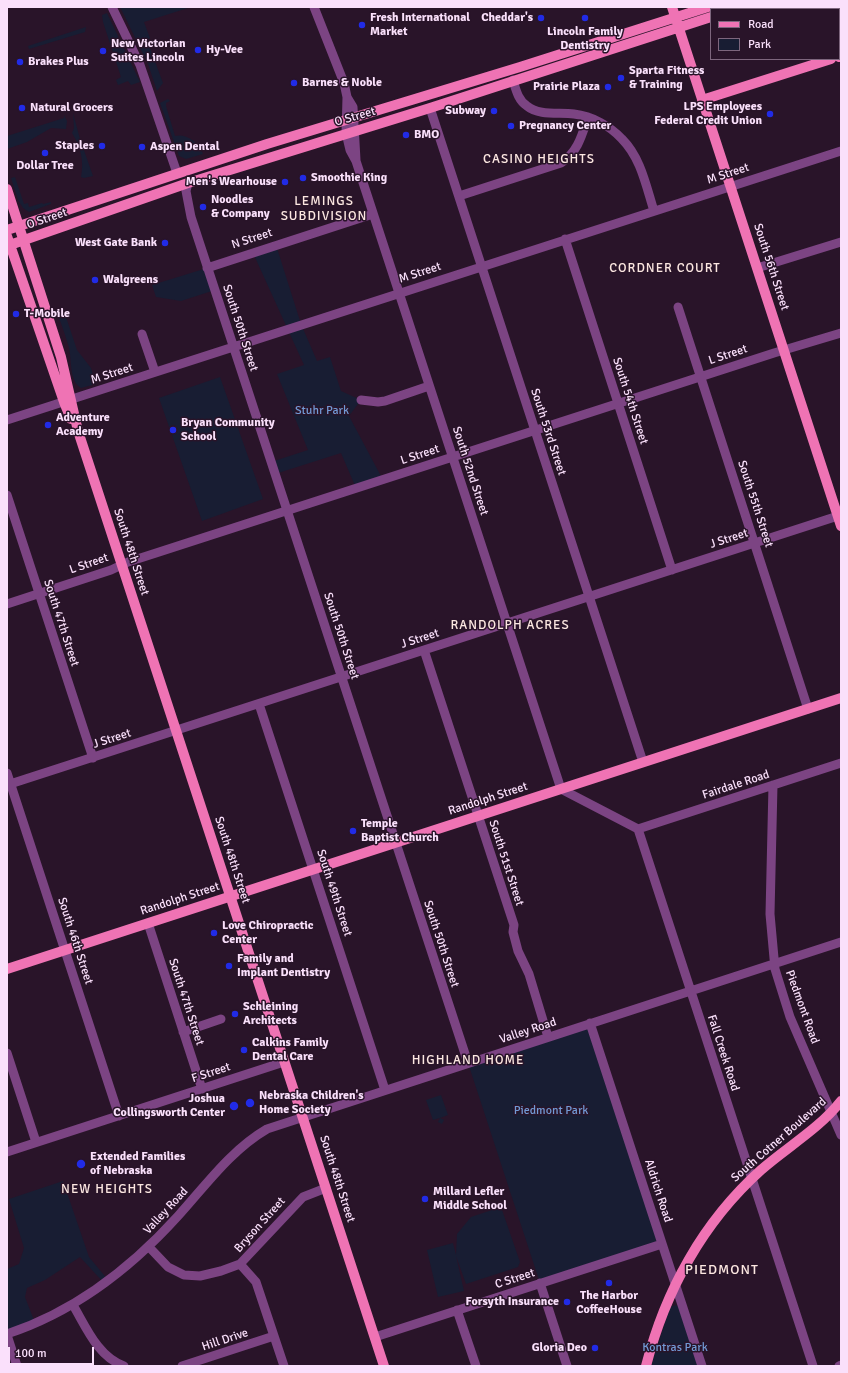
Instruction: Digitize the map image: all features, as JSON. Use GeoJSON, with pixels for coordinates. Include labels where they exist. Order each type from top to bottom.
{"type":"FeatureCollection","features":[{"type":"Feature","properties":{"kind":"main road","name":"South 56th Street"},"geometry":{"type":"LineString","coordinates":[[672,7],[840,519]]}},
{"type":"Feature","properties":{"kind":"main road","name":"O Street"},"geometry":{"type":"LineString","coordinates":[[8,242],[24,241],[183,185],[430,108],[677,22],[708,7]]}},
{"type":"Feature","properties":{"kind":"main road","name":"O Street"},"geometry":{"type":"LineString","coordinates":[[7,230],[177,173],[350,119],[677,22],[710,17]]}},
{"type":"Feature","properties":{"kind":"main road"},"geometry":{"type":"LineString","coordinates":[[702,100],[828,60]]}},
{"type":"Feature","properties":{"kind":"main road"},"geometry":{"type":"LineString","coordinates":[[183,185],[181,180],[187,176],[225,162],[244,152]]}},
{"type":"Feature","properties":{"kind":"main road"},"geometry":{"type":"LineString","coordinates":[[111,211],[124,201],[170,182],[176,177],[177,173]]}},
{"type":"Feature","properties":{"kind":"main road","name":"South 48th Street"},"geometry":{"type":"LineString","coordinates":[[7,189],[61,357],[68,401]]}},
{"type":"Feature","properties":{"kind":"main road","name":"South 48th Street"},"geometry":{"type":"LineString","coordinates":[[8,242],[68,401],[384,1366]]}},
{"type":"Feature","properties":{"kind":"main road","name":"Randolph Street"},"geometry":{"type":"LineString","coordinates":[[7,969],[841,698]]}},
{"type":"Feature","properties":{"kind":"main road","name":"South Cotner Boulevard"},"geometry":{"type":"LineString","coordinates":[[646,1366],[656,1332],[675,1284],[713,1224],[752,1179],[831,1113],[841,1101]]}},
{"type":"Feature","properties":{"kind":"street"},"geometry":{"type":"LineString","coordinates":[[112,7],[140,65],[177,173]]}},
{"type":"Feature","properties":{"kind":"street","name":"South 52nd Street"},"geometry":{"type":"LineString","coordinates":[[314,7],[321,30],[342,77],[347,97],[352,103],[350,119],[350,150],[356,161],[561,789]]}},
{"type":"Feature","properties":{"kind":"street"},"geometry":{"type":"LineString","coordinates":[[513,80],[520,100],[529,108],[543,112],[575,114],[588,117],[613,131],[628,146],[639,165],[654,211]]}},
{"type":"Feature","properties":{"kind":"street","name":"South 53rd Street"},"geometry":{"type":"LineString","coordinates":[[430,108],[643,762]]}},
{"type":"Feature","properties":{"kind":"street"},"geometry":{"type":"LineString","coordinates":[[459,196],[557,164],[564,160],[577,146],[588,117]]}},
{"type":"Feature","properties":{"kind":"street","name":"M Street"},"geometry":{"type":"LineString","coordinates":[[7,420],[841,151]]}},
{"type":"Feature","properties":{"kind":"street","name":"South 50th Street"},"geometry":{"type":"LineString","coordinates":[[183,185],[191,217],[207,268],[468,1063]]}},
{"type":"Feature","properties":{"kind":"street","name":"N Street"},"geometry":{"type":"LineString","coordinates":[[207,268],[373,214]]}},
{"type":"Feature","properties":{"kind":"street","name":"South 54th Street"},"geometry":{"type":"LineString","coordinates":[[565,239],[672,570]]}},
{"type":"Feature","properties":{"kind":"street"},"geometry":{"type":"LineString","coordinates":[[757,268],[841,242]]}},
{"type":"Feature","properties":{"kind":"street","name":"South 55th Street"},"geometry":{"type":"LineString","coordinates":[[678,307],[808,709]]}},
{"type":"Feature","properties":{"kind":"street","name":"L Street"},"geometry":{"type":"LineString","coordinates":[[7,604],[287,510],[841,333]]}},
{"type":"Feature","properties":{"kind":"street"},"geometry":{"type":"LineString","coordinates":[[142,334],[155,372]]}},
{"type":"Feature","properties":{"kind":"street"},"geometry":{"type":"LineString","coordinates":[[361,400],[378,402],[385,401],[429,386]]}},
{"type":"Feature","properties":{"kind":"street","name":"South 47th Street"},"geometry":{"type":"LineString","coordinates":[[7,495],[93,758]]}},
{"type":"Feature","properties":{"kind":"street","name":"J Street"},"geometry":{"type":"LineString","coordinates":[[9,785],[672,570],[840,519]]}},
{"type":"Feature","properties":{"kind":"street","name":"South 51st Street"},"geometry":{"type":"LineString","coordinates":[[424,650],[514,925],[513,932],[518,951],[529,974],[548,1037]]}},
{"type":"Feature","properties":{"kind":"street","name":"South 49th Street"},"geometry":{"type":"LineString","coordinates":[[259,704],[385,1090]]}},
{"type":"Feature","properties":{"kind":"street","name":"Fairdale Road"},"geometry":{"type":"LineString","coordinates":[[638,829],[841,763]]}},
{"type":"Feature","properties":{"kind":"street","name":"South 46th Street"},"geometry":{"type":"LineString","coordinates":[[7,773],[9,785],[119,1116]]}},
{"type":"Feature","properties":{"kind":"street","name":"Piedmont Road"},"geometry":{"type":"LineString","coordinates":[[773,785],[770,914],[775,964],[790,1017],[841,1135]]}},
{"type":"Feature","properties":{"kind":"street"},"geometry":{"type":"LineString","coordinates":[[561,789],[638,829]]}},
{"type":"Feature","properties":{"kind":"street","name":"Fall Creek Road"},"geometry":{"type":"LineString","coordinates":[[638,829],[813,1366]]}},
{"type":"Feature","properties":{"kind":"street","name":"South 47th Street"},"geometry":{"type":"LineString","coordinates":[[148,923],[202,1089]]}},
{"type":"Feature","properties":{"kind":"street","name":"Valley Road"},"geometry":{"type":"LineString","coordinates":[[7,1334],[73,1305],[149,1247],[244,1145],[267,1129],[841,942]]}},
{"type":"Feature","properties":{"kind":"street"},"geometry":{"type":"LineString","coordinates":[[183,1032],[221,1019]]}},
{"type":"Feature","properties":{"kind":"street","name":"Aldrich Road"},"geometry":{"type":"LineString","coordinates":[[590,1023],[702,1366]]}},
{"type":"Feature","properties":{"kind":"street"},"geometry":{"type":"LineString","coordinates":[[7,1053],[36,1142]]}},
{"type":"Feature","properties":{"kind":"street","name":"F Street"},"geometry":{"type":"LineString","coordinates":[[7,1152],[284,1062]]}},
{"type":"Feature","properties":{"kind":"street","name":"Bryson Street"},"geometry":{"type":"LineString","coordinates":[[149,1247],[168,1267],[184,1275],[205,1276],[240,1264],[300,1199],[306,1195],[326,1188]]}},
{"type":"Feature","properties":{"kind":"street","name":"C Street"},"geometry":{"type":"LineString","coordinates":[[375,1337],[662,1244]]}},
{"type":"Feature","properties":{"kind":"street"},"geometry":{"type":"LineString","coordinates":[[240,1264],[256,1282],[284,1366]]}},
{"type":"Feature","properties":{"kind":"street"},"geometry":{"type":"LineString","coordinates":[[540,1283],[567,1366]]}},
{"type":"Feature","properties":{"kind":"street"},"geometry":{"type":"LineString","coordinates":[[73,1305],[98,1346],[113,1361],[124,1366]]}},
{"type":"Feature","properties":{"kind":"street"},"geometry":{"type":"LineString","coordinates":[[457,1310],[476,1366]]}},
{"type":"Feature","properties":{"kind":"street"},"geometry":{"type":"LineString","coordinates":[[7,1334],[17,1366]]}},
{"type":"Feature","properties":{"kind":"street","name":"Hill Drive"},"geometry":{"type":"LineString","coordinates":[[182,1366],[274,1336]]}},
{"type":"Feature","properties":{"kind":"green space"},"geometry":{"type":"Polygon","coordinates":[[[120,7],[191,7],[144,22],[150,38],[147,40],[163,83],[157,91],[148,64],[120,7]]]}},
{"type":"Feature","properties":{"kind":"green space"},"geometry":{"type":"Polygon","coordinates":[[[107,13],[140,82],[131,85],[128,81],[118,85],[116,80],[121,77],[103,22],[102,15],[107,13]]]}},
{"type":"Feature","properties":{"kind":"green space"},"geometry":{"type":"Polygon","coordinates":[[[86,27],[85,32],[29,49],[28,46],[86,27]]]}},
{"type":"Feature","properties":{"kind":"green space"},"geometry":{"type":"Polygon","coordinates":[[[168,99],[170,101],[166,103],[166,106],[175,136],[179,135],[192,139],[199,146],[203,154],[186,159],[179,156],[160,103],[168,99]]]}},
{"type":"Feature","properties":{"kind":"green space"},"geometry":{"type":"Polygon","coordinates":[[[73,113],[93,176],[84,178],[81,177],[81,154],[72,133],[74,128],[73,113]]]}},
{"type":"Feature","properties":{"kind":"green space"},"geometry":{"type":"Polygon","coordinates":[[[64,115],[67,121],[66,129],[51,128],[27,142],[7,149],[7,136],[64,118],[64,115]]]}},
{"type":"Feature","properties":{"kind":"green space"},"geometry":{"type":"Polygon","coordinates":[[[15,177],[24,204],[28,203],[29,207],[42,203],[51,202],[51,204],[29,212],[23,208],[18,200],[11,178],[15,177]]]}},
{"type":"Feature","properties":{"kind":"green space","name":"Stuhr Park"},"geometry":{"type":"Polygon","coordinates":[[[276,245],[301,324],[317,361],[330,357],[341,391],[361,400],[349,416],[383,480],[356,488],[341,453],[275,474],[271,462],[308,450],[277,374],[304,365],[253,253],[276,245]]]}},
{"type":"Feature","properties":{"kind":"green space"},"geometry":{"type":"Polygon","coordinates":[[[207,268],[215,290],[181,301],[156,297],[152,285],[207,268]]]}},
{"type":"Feature","properties":{"kind":"green space"},"geometry":{"type":"Polygon","coordinates":[[[64,312],[77,350],[91,368],[96,384],[81,388],[74,380],[69,348],[58,315],[58,313],[64,312]]]}},
{"type":"Feature","properties":{"kind":"green space"},"geometry":{"type":"Polygon","coordinates":[[[220,377],[263,499],[202,521],[159,398],[220,377]]]}},
{"type":"Feature","properties":{"kind":"green space","name":"Piedmont Park"},"geometry":{"type":"Polygon","coordinates":[[[590,1023],[662,1244],[540,1283],[468,1063],[590,1023]]]}},
{"type":"Feature","properties":{"kind":"green space"},"geometry":{"type":"Polygon","coordinates":[[[441,1095],[448,1115],[433,1120],[426,1100],[441,1095]]]}},
{"type":"Feature","properties":{"kind":"green space"},"geometry":{"type":"Polygon","coordinates":[[[440,1118],[444,1120],[442,1124],[438,1122],[440,1118]]]}},
{"type":"Feature","properties":{"kind":"green space"},"geometry":{"type":"Polygon","coordinates":[[[63,1181],[89,1257],[108,1280],[104,1283],[80,1257],[45,1280],[27,1288],[25,1297],[35,1323],[7,1334],[7,1269],[19,1264],[24,1248],[9,1199],[63,1181]]]}},
{"type":"Feature","properties":{"kind":"green space"},"geometry":{"type":"Polygon","coordinates":[[[501,1207],[520,1262],[518,1267],[466,1284],[456,1256],[464,1291],[438,1297],[427,1250],[453,1243],[456,1255],[457,1234],[471,1217],[501,1207]]]}},
{"type":"Feature","properties":{"kind":"green space","name":"Kontras Park"},"geometry":{"type":"Polygon","coordinates":[[[676,1305],[679,1308],[698,1366],[651,1366],[670,1307],[676,1305]]]}},
{"type":"Feature","properties":{"kind":"place","name":"Cheddar's"},"geometry":{"type":"Point","coordinates":[541,18]}},
{"type":"Feature","properties":{"kind":"place","name":"Lincoln Family Dentistry"},"geometry":{"type":"Point","coordinates":[585,18]}},
{"type":"Feature","properties":{"kind":"place","name":"Fresh International Market"},"geometry":{"type":"Point","coordinates":[362,25]}},
{"type":"Feature","properties":{"kind":"place","name":"Hy-Vee"},"geometry":{"type":"Point","coordinates":[198,50]}},
{"type":"Feature","properties":{"kind":"place","name":"New Victorian Suites Lincoln"},"geometry":{"type":"Point","coordinates":[103,51]}},
{"type":"Feature","properties":{"kind":"place","name":"Brakes Plus"},"geometry":{"type":"Point","coordinates":[20,62]}},
{"type":"Feature","properties":{"kind":"place","name":"Sparta Fitness & Training"},"geometry":{"type":"Point","coordinates":[621,78]}},
{"type":"Feature","properties":{"kind":"place","name":"Barnes & Noble"},"geometry":{"type":"Point","coordinates":[294,83]}},
{"type":"Feature","properties":{"kind":"place","name":"Prairie Plaza"},"geometry":{"type":"Point","coordinates":[608,87]}},
{"type":"Feature","properties":{"kind":"place","name":"Natural Grocers"},"geometry":{"type":"Point","coordinates":[22,108]}},
{"type":"Feature","properties":{"kind":"place","name":"Subway"},"geometry":{"type":"Point","coordinates":[494,111]}},
{"type":"Feature","properties":{"kind":"place","name":"LPS Employees Federal Credit Union"},"geometry":{"type":"Point","coordinates":[770,114]}},
{"type":"Feature","properties":{"kind":"place","name":"Pregnancy Center"},"geometry":{"type":"Point","coordinates":[511,126]}},
{"type":"Feature","properties":{"kind":"place","name":"BMO"},"geometry":{"type":"Point","coordinates":[406,135]}},
{"type":"Feature","properties":{"kind":"place","name":"Staples"},"geometry":{"type":"Point","coordinates":[102,146]}},
{"type":"Feature","properties":{"kind":"place","name":"Aspen Dental"},"geometry":{"type":"Point","coordinates":[142,147]}},
{"type":"Feature","properties":{"kind":"place","name":"Dollar Tree"},"geometry":{"type":"Point","coordinates":[45,153]}},
{"type":"Feature","properties":{"kind":"place","name":"Smoothie King"},"geometry":{"type":"Point","coordinates":[303,178]}},
{"type":"Feature","properties":{"kind":"place","name":"Men's Wearhouse"},"geometry":{"type":"Point","coordinates":[285,182]}},
{"type":"Feature","properties":{"kind":"place","name":"Noodles & Company"},"geometry":{"type":"Point","coordinates":[203,207]}},
{"type":"Feature","properties":{"kind":"place","name":"West Gate Bank"},"geometry":{"type":"Point","coordinates":[165,243]}},
{"type":"Feature","properties":{"kind":"place","name":"Walgreens"},"geometry":{"type":"Point","coordinates":[95,280]}},
{"type":"Feature","properties":{"kind":"place","name":"T-Mobile"},"geometry":{"type":"Point","coordinates":[16,314]}},
{"type":"Feature","properties":{"kind":"place","name":"Adventure Academy"},"geometry":{"type":"Point","coordinates":[48,425]}},
{"type":"Feature","properties":{"kind":"place","name":"Bryan Community School"},"geometry":{"type":"Point","coordinates":[173,430]}},
{"type":"Feature","properties":{"kind":"place","name":"Temple Baptist Church"},"geometry":{"type":"Point","coordinates":[353,831]}},
{"type":"Feature","properties":{"kind":"place","name":"Love Chiropractic Center"},"geometry":{"type":"Point","coordinates":[214,933]}},
{"type":"Feature","properties":{"kind":"place","name":"Family and Implant Dentistry"},"geometry":{"type":"Point","coordinates":[229,966]}},
{"type":"Feature","properties":{"kind":"place","name":"Schleining Architects"},"geometry":{"type":"Point","coordinates":[235,1014]}},
{"type":"Feature","properties":{"kind":"place","name":"Calkins Family Dental Care"},"geometry":{"type":"Point","coordinates":[244,1050]}},
{"type":"Feature","properties":{"kind":"place","name":"Nebraska Children's Home Society"},"geometry":{"type":"Point","coordinates":[250,1103]}},
{"type":"Feature","properties":{"kind":"place","name":"Joshua Collingsworth Center"},"geometry":{"type":"Point","coordinates":[234,1106]}},
{"type":"Feature","properties":{"kind":"place","name":"Extended Families of Nebraska"},"geometry":{"type":"Point","coordinates":[81,1164]}},
{"type":"Feature","properties":{"kind":"place","name":"Millard Lefler Middle School"},"geometry":{"type":"Point","coordinates":[425,1199]}},
{"type":"Feature","properties":{"kind":"place","name":"The Harbor CoffeeHouse"},"geometry":{"type":"Point","coordinates":[609,1283]}},
{"type":"Feature","properties":{"kind":"place","name":"Forsyth Insurance"},"geometry":{"type":"Point","coordinates":[567,1302]}},
{"type":"Feature","properties":{"kind":"place","name":"Gloria Deo"},"geometry":{"type":"Point","coordinates":[595,1348]}},
{"type":"Feature","properties":{"kind":"district","name":"CASINO HEIGHTS"},"geometry":{"type":"Point","coordinates":[539,160]}},
{"type":"Feature","properties":{"kind":"district","name":"LEMINGS SUBDIVISION"},"geometry":{"type":"Point","coordinates":[324,210]}},
{"type":"Feature","properties":{"kind":"district","name":"CORDNER COURT"},"geometry":{"type":"Point","coordinates":[665,269]}},
{"type":"Feature","properties":{"kind":"district","name":"RANDOLPH ACRES"},"geometry":{"type":"Point","coordinates":[510,626]}},
{"type":"Feature","properties":{"kind":"district","name":"HIGHLAND HOME"},"geometry":{"type":"Point","coordinates":[468,1061]}},
{"type":"Feature","properties":{"kind":"district","name":"NEW HEIGHTS"},"geometry":{"type":"Point","coordinates":[107,1190]}},
{"type":"Feature","properties":{"kind":"district","name":"PIEDMONT"},"geometry":{"type":"Point","coordinates":[722,1270]}}]}
